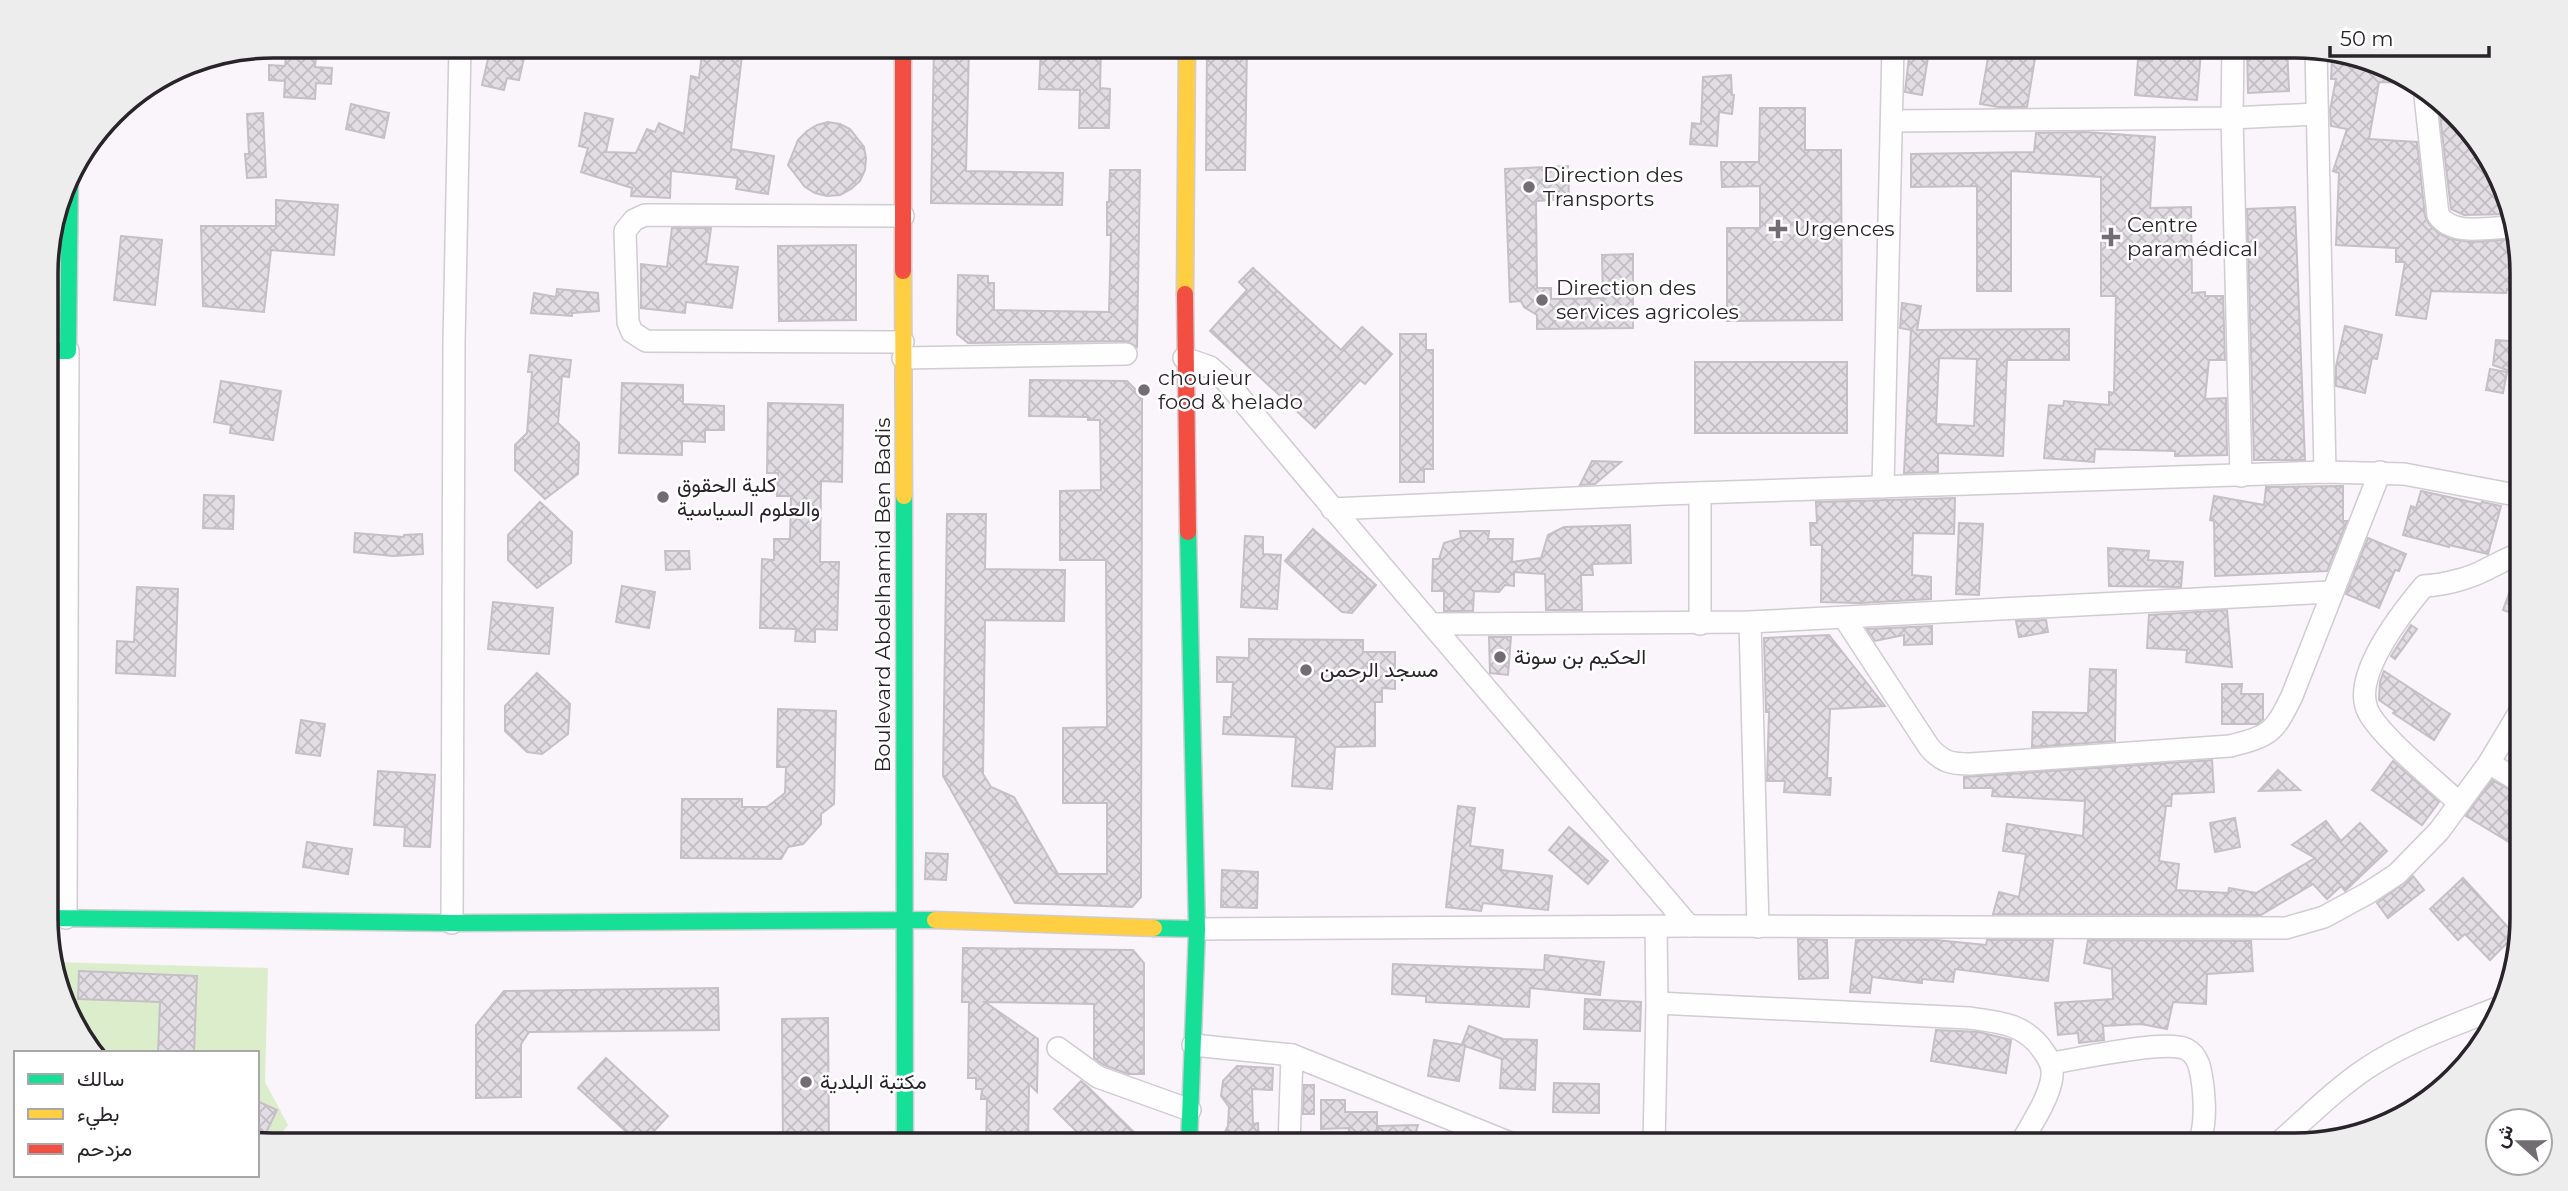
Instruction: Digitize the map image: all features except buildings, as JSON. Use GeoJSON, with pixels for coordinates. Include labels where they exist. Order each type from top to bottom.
{"type":"FeatureCollection","features":[{"type":"Feature","properties":{"kind":"main road","name":"Boulevard Abdelhamid Ben Badis"},"geometry":{"type":"LineString","coordinates":[[903,58],[905,1133]]}},
{"type":"Feature","properties":{"kind":"main road"},"geometry":{"type":"LineString","coordinates":[[1186,58],[1184,358],[1197,929],[1189,1133]]}},
{"type":"Feature","properties":{"kind":"main road"},"geometry":{"type":"LineString","coordinates":[[58,351],[68,351],[70,204]]}},
{"type":"Feature","properties":{"kind":"main road"},"geometry":{"type":"LineString","coordinates":[[58,918],[452,923],[905,919],[1197,929]]}},
{"type":"Feature","properties":{"kind":"street"},"geometry":{"type":"LineString","coordinates":[[452,923],[454,343],[460,58]]}},
{"type":"Feature","properties":{"kind":"street"},"geometry":{"type":"LineString","coordinates":[[1883,487],[1893,58]]}},
{"type":"Feature","properties":{"kind":"street"},"geometry":{"type":"LineString","coordinates":[[2232,58],[2241,476]]}},
{"type":"Feature","properties":{"kind":"street"},"geometry":{"type":"LineString","coordinates":[[2316,59],[2325,472]]}},
{"type":"Feature","properties":{"kind":"street"},"geometry":{"type":"LineString","coordinates":[[2426,102],[2438,215],[2444,223],[2458,229],[2505,227]]}},
{"type":"Feature","properties":{"kind":"street"},"geometry":{"type":"LineString","coordinates":[[1892,121],[2232,118],[2316,114]]}},
{"type":"Feature","properties":{"kind":"street"},"geometry":{"type":"LineString","coordinates":[[903,216],[646,215],[634,220],[625,231],[628,321],[632,332],[646,341],[1126,354]]}},
{"type":"Feature","properties":{"kind":"street"},"geometry":{"type":"LineString","coordinates":[[58,866],[68,351]]}},
{"type":"Feature","properties":{"kind":"street"},"geometry":{"type":"LineString","coordinates":[[1184,358],[1210,368],[1227,382],[1332,509],[1689,926]]}},
{"type":"Feature","properties":{"kind":"street"},"geometry":{"type":"LineString","coordinates":[[1332,509],[1700,493],[2325,472],[2403,474],[2510,494]]}},
{"type":"Feature","properties":{"kind":"street"},"geometry":{"type":"LineString","coordinates":[[1845,618],[1939,758],[1955,764],[2230,746],[2260,738],[2271,732],[2292,696],[2380,472]]}},
{"type":"Feature","properties":{"kind":"street"},"geometry":{"type":"LineString","coordinates":[[1700,493],[1700,624]]}},
{"type":"Feature","properties":{"kind":"street"},"geometry":{"type":"LineString","coordinates":[[2458,802],[2378,727],[2367,709],[2364,692],[2374,660],[2424,586],[2482,572],[2510,557]]}},
{"type":"Feature","properties":{"kind":"street"},"geometry":{"type":"LineString","coordinates":[[1433,624],[1700,624],[2331,592]]}},
{"type":"Feature","properties":{"kind":"street"},"geometry":{"type":"LineString","coordinates":[[1750,622],[1758,927]]}},
{"type":"Feature","properties":{"kind":"street"},"geometry":{"type":"LineString","coordinates":[[1197,929],[1689,926],[2286,928],[2323,917],[2397,874],[2439,831],[2510,727]]}},
{"type":"Feature","properties":{"kind":"street"},"geometry":{"type":"LineString","coordinates":[[2488,763],[2510,776]]}},
{"type":"Feature","properties":{"kind":"street"},"geometry":{"type":"LineString","coordinates":[[1654,1133],[1656,927]]}},
{"type":"Feature","properties":{"kind":"street"},"geometry":{"type":"LineString","coordinates":[[1657,1003],[1969,1018],[2001,1022],[2027,1032],[2052,1063],[2052,1081],[2026,1133]]}},
{"type":"Feature","properties":{"kind":"street"},"geometry":{"type":"LineString","coordinates":[[2290,1133],[2345,1084],[2369,1067],[2412,1042],[2488,1012]]}},
{"type":"Feature","properties":{"kind":"street"},"geometry":{"type":"LineString","coordinates":[[1193,1045],[1292,1055],[1470,1133]]}},
{"type":"Feature","properties":{"kind":"street"},"geometry":{"type":"LineString","coordinates":[[2052,1063],[2163,1046],[2186,1049],[2200,1067],[2203,1091],[2201,1133]]}},
{"type":"Feature","properties":{"kind":"street"},"geometry":{"type":"LineString","coordinates":[[1058,1048],[1098,1077],[1190,1110]]}},
{"type":"Feature","properties":{"kind":"street"},"geometry":{"type":"LineString","coordinates":[[1289,1133],[1292,1055]]}},
{"type":"Feature","properties":{"kind":"green space"},"geometry":{"type":"Polygon","coordinates":[[[63,962],[268,968],[265,1082],[288,1125],[282,1133],[259,1132],[259,1051],[104,1051],[74,1000],[63,962]]]}},
{"type":"Feature","properties":{"kind":"traffic: fast"},"geometry":{"type":"LineString","coordinates":[[58,351],[68,351],[70,204]]}},
{"type":"Feature","properties":{"kind":"traffic: fast"},"geometry":{"type":"LineString","coordinates":[[904,496],[905,1133]]}},
{"type":"Feature","properties":{"kind":"traffic: fast"},"geometry":{"type":"LineString","coordinates":[[1154,928],[1197,929],[1188,532]]}},
{"type":"Feature","properties":{"kind":"traffic: fast"},"geometry":{"type":"LineString","coordinates":[[58,918],[452,923],[935,920]]}},
{"type":"Feature","properties":{"kind":"traffic: fast"},"geometry":{"type":"LineString","coordinates":[[1189,1133],[1197,929]]}},
{"type":"Feature","properties":{"kind":"traffic: slow"},"geometry":{"type":"LineString","coordinates":[[1185,294],[1187,58]]}},
{"type":"Feature","properties":{"kind":"traffic: slow"},"geometry":{"type":"LineString","coordinates":[[903,271],[904,496]]}},
{"type":"Feature","properties":{"kind":"traffic: slow"},"geometry":{"type":"LineString","coordinates":[[935,920],[1154,928]]}},
{"type":"Feature","properties":{"kind":"traffic: jam"},"geometry":{"type":"LineString","coordinates":[[903,58],[903,271]]}},
{"type":"Feature","properties":{"kind":"traffic: jam"},"geometry":{"type":"LineString","coordinates":[[1185,294],[1188,532]]}},
{"type":"Feature","properties":{"kind":"place","name":"Direction des Transports"},"geometry":{"type":"Point","coordinates":[1529,187]}},
{"type":"Feature","properties":{"kind":"place","name":"Urgences"},"geometry":{"type":"Point","coordinates":[1778,229]}},
{"type":"Feature","properties":{"kind":"place","name":"Centre paramédical"},"geometry":{"type":"Point","coordinates":[2111,237]}},
{"type":"Feature","properties":{"kind":"place","name":"Direction des services agricoles"},"geometry":{"type":"Point","coordinates":[1542,300]}},
{"type":"Feature","properties":{"kind":"place","name":"chouieur food & helado"},"geometry":{"type":"Point","coordinates":[1144,390]}},
{"type":"Feature","properties":{"kind":"place","name":"كلية الحقوق والعلوم السياسية"},"geometry":{"type":"Point","coordinates":[663,497]}},
{"type":"Feature","properties":{"kind":"place","name":"الحكيم بن سونة"},"geometry":{"type":"Point","coordinates":[1500,657]}},
{"type":"Feature","properties":{"kind":"place","name":"مسجد الرحمن"},"geometry":{"type":"Point","coordinates":[1306,670]}},
{"type":"Feature","properties":{"kind":"place","name":"مكتبة البلدية"},"geometry":{"type":"Point","coordinates":[806,1082]}}]}
